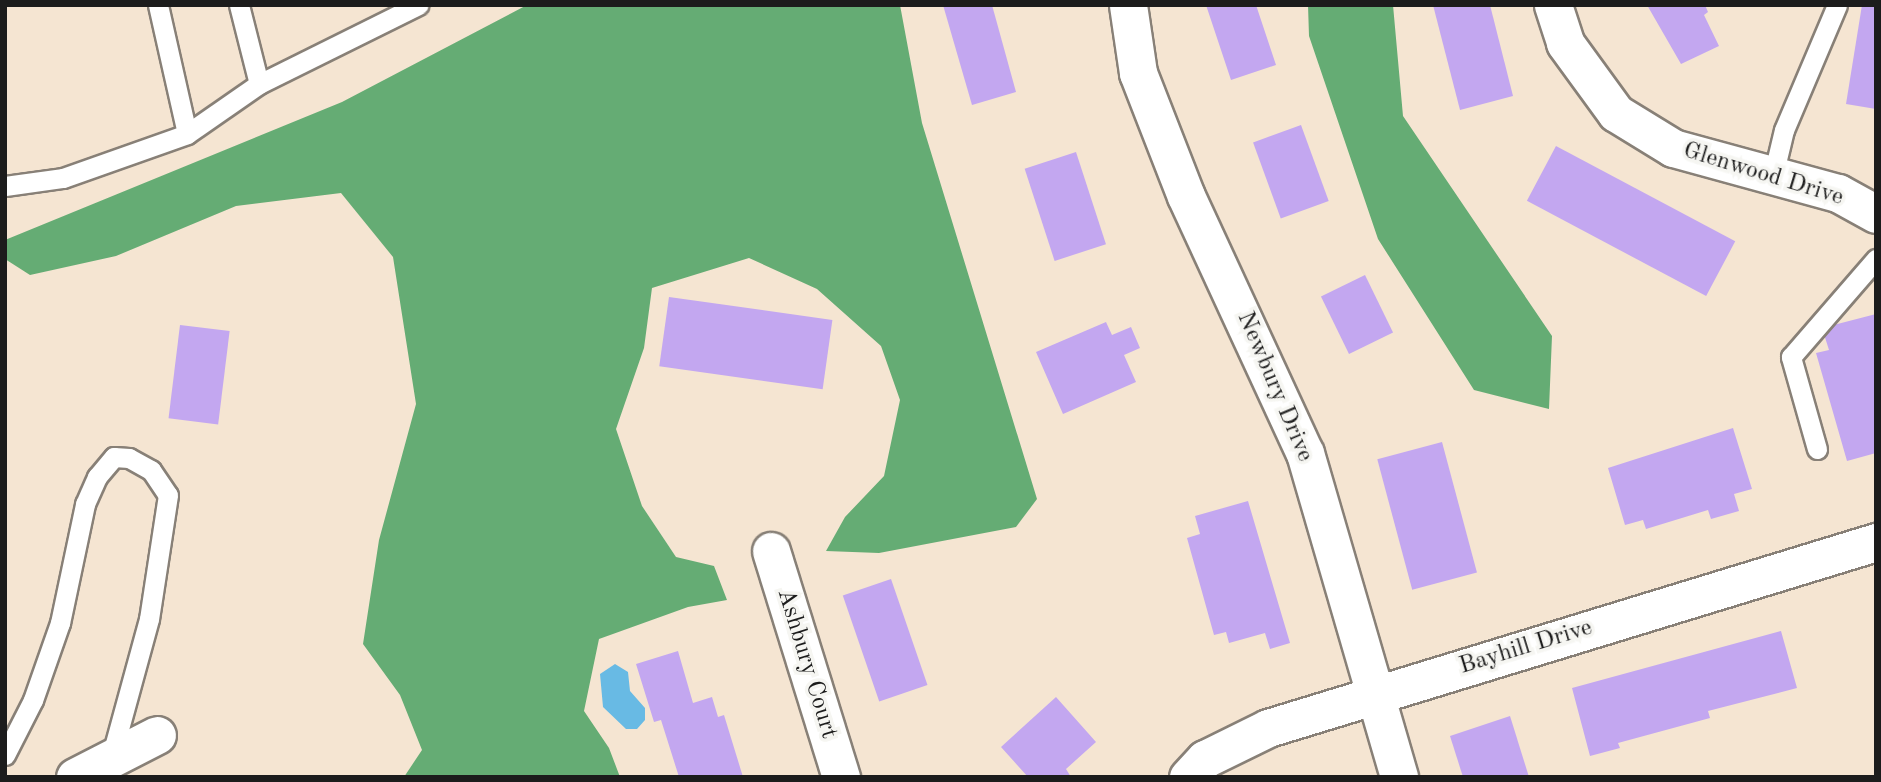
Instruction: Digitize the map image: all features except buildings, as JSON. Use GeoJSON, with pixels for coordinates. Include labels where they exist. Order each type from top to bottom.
{"type":"FeatureCollection","features":[{"type":"Feature","properties":{"kind":"street","name":"Newbury Drive"},"geometry":{"type":"LineString","coordinates":[[1128,5],[1138,73],[1186,196],[1305,453],[1399,777]]}},
{"type":"Feature","properties":{"kind":"street","name":"Glenwood Drive"},"geometry":{"type":"LineString","coordinates":[[1553,5],[1565,43],[1616,113],[1673,148],[1838,193],[1876,214]]}},
{"type":"Feature","properties":{"kind":"street","name":"Bayhill Drive"},"geometry":{"type":"LineString","coordinates":[[1188,777],[1205,759],[1268,728],[1876,542]]}},
{"type":"Feature","properties":{"kind":"street","name":"Ashbury Court"},"geometry":{"type":"LineString","coordinates":[[771,551],[841,777]]}},
{"type":"Feature","properties":{"kind":"street"},"geometry":{"type":"LineString","coordinates":[[75,777],[157,735]]}},
{"type":"Feature","properties":{"kind":"lane"},"geometry":{"type":"LineString","coordinates":[[158,5],[187,134]]}},
{"type":"Feature","properties":{"kind":"lane"},"geometry":{"type":"LineString","coordinates":[[239,5],[259,84]]}},
{"type":"Feature","properties":{"kind":"lane"},"geometry":{"type":"LineString","coordinates":[[5,186],[63,178],[187,134],[259,84],[418,5]]}},
{"type":"Feature","properties":{"kind":"lane"},"geometry":{"type":"LineString","coordinates":[[1773,176],[1784,130],[1837,5]]}},
{"type":"Feature","properties":{"kind":"lane"},"geometry":{"type":"LineString","coordinates":[[1817,449],[1791,357],[1876,259]]}},
{"type":"Feature","properties":{"kind":"lane"},"geometry":{"type":"LineString","coordinates":[[5,755],[33,700],[60,623],[85,504],[97,477],[114,457],[129,458],[151,470],[168,495],[149,619],[111,759]]}},
{"type":"Feature","properties":{"kind":"green space"},"geometry":{"type":"Polygon","coordinates":[[[527,5],[900,5],[922,123],[1037,499],[1016,527],[879,553],[826,551],[845,517],[884,476],[900,400],[881,346],[817,289],[749,258],[652,288],[644,348],[616,429],[642,506],[676,557],[714,566],[727,600],[688,607],[599,639],[584,711],[609,748],[620,777],[404,777],[422,750],[400,695],[363,644],[379,540],[416,404],[393,257],[341,193],[236,206],[116,256],[30,275],[5,259],[5,240],[342,102],[527,5]]]}},
{"type":"Feature","properties":{"kind":"green space"},"geometry":{"type":"Polygon","coordinates":[[[1308,5],[1393,5],[1403,116],[1552,336],[1549,409],[1474,390],[1378,239],[1309,36],[1308,5]]]}},
{"type":"Feature","properties":{"kind":"water"},"geometry":{"type":"Polygon","coordinates":[[[615,664],[628,672],[630,691],[645,708],[645,720],[637,729],[626,729],[603,707],[600,674],[615,664]]]}}]}
